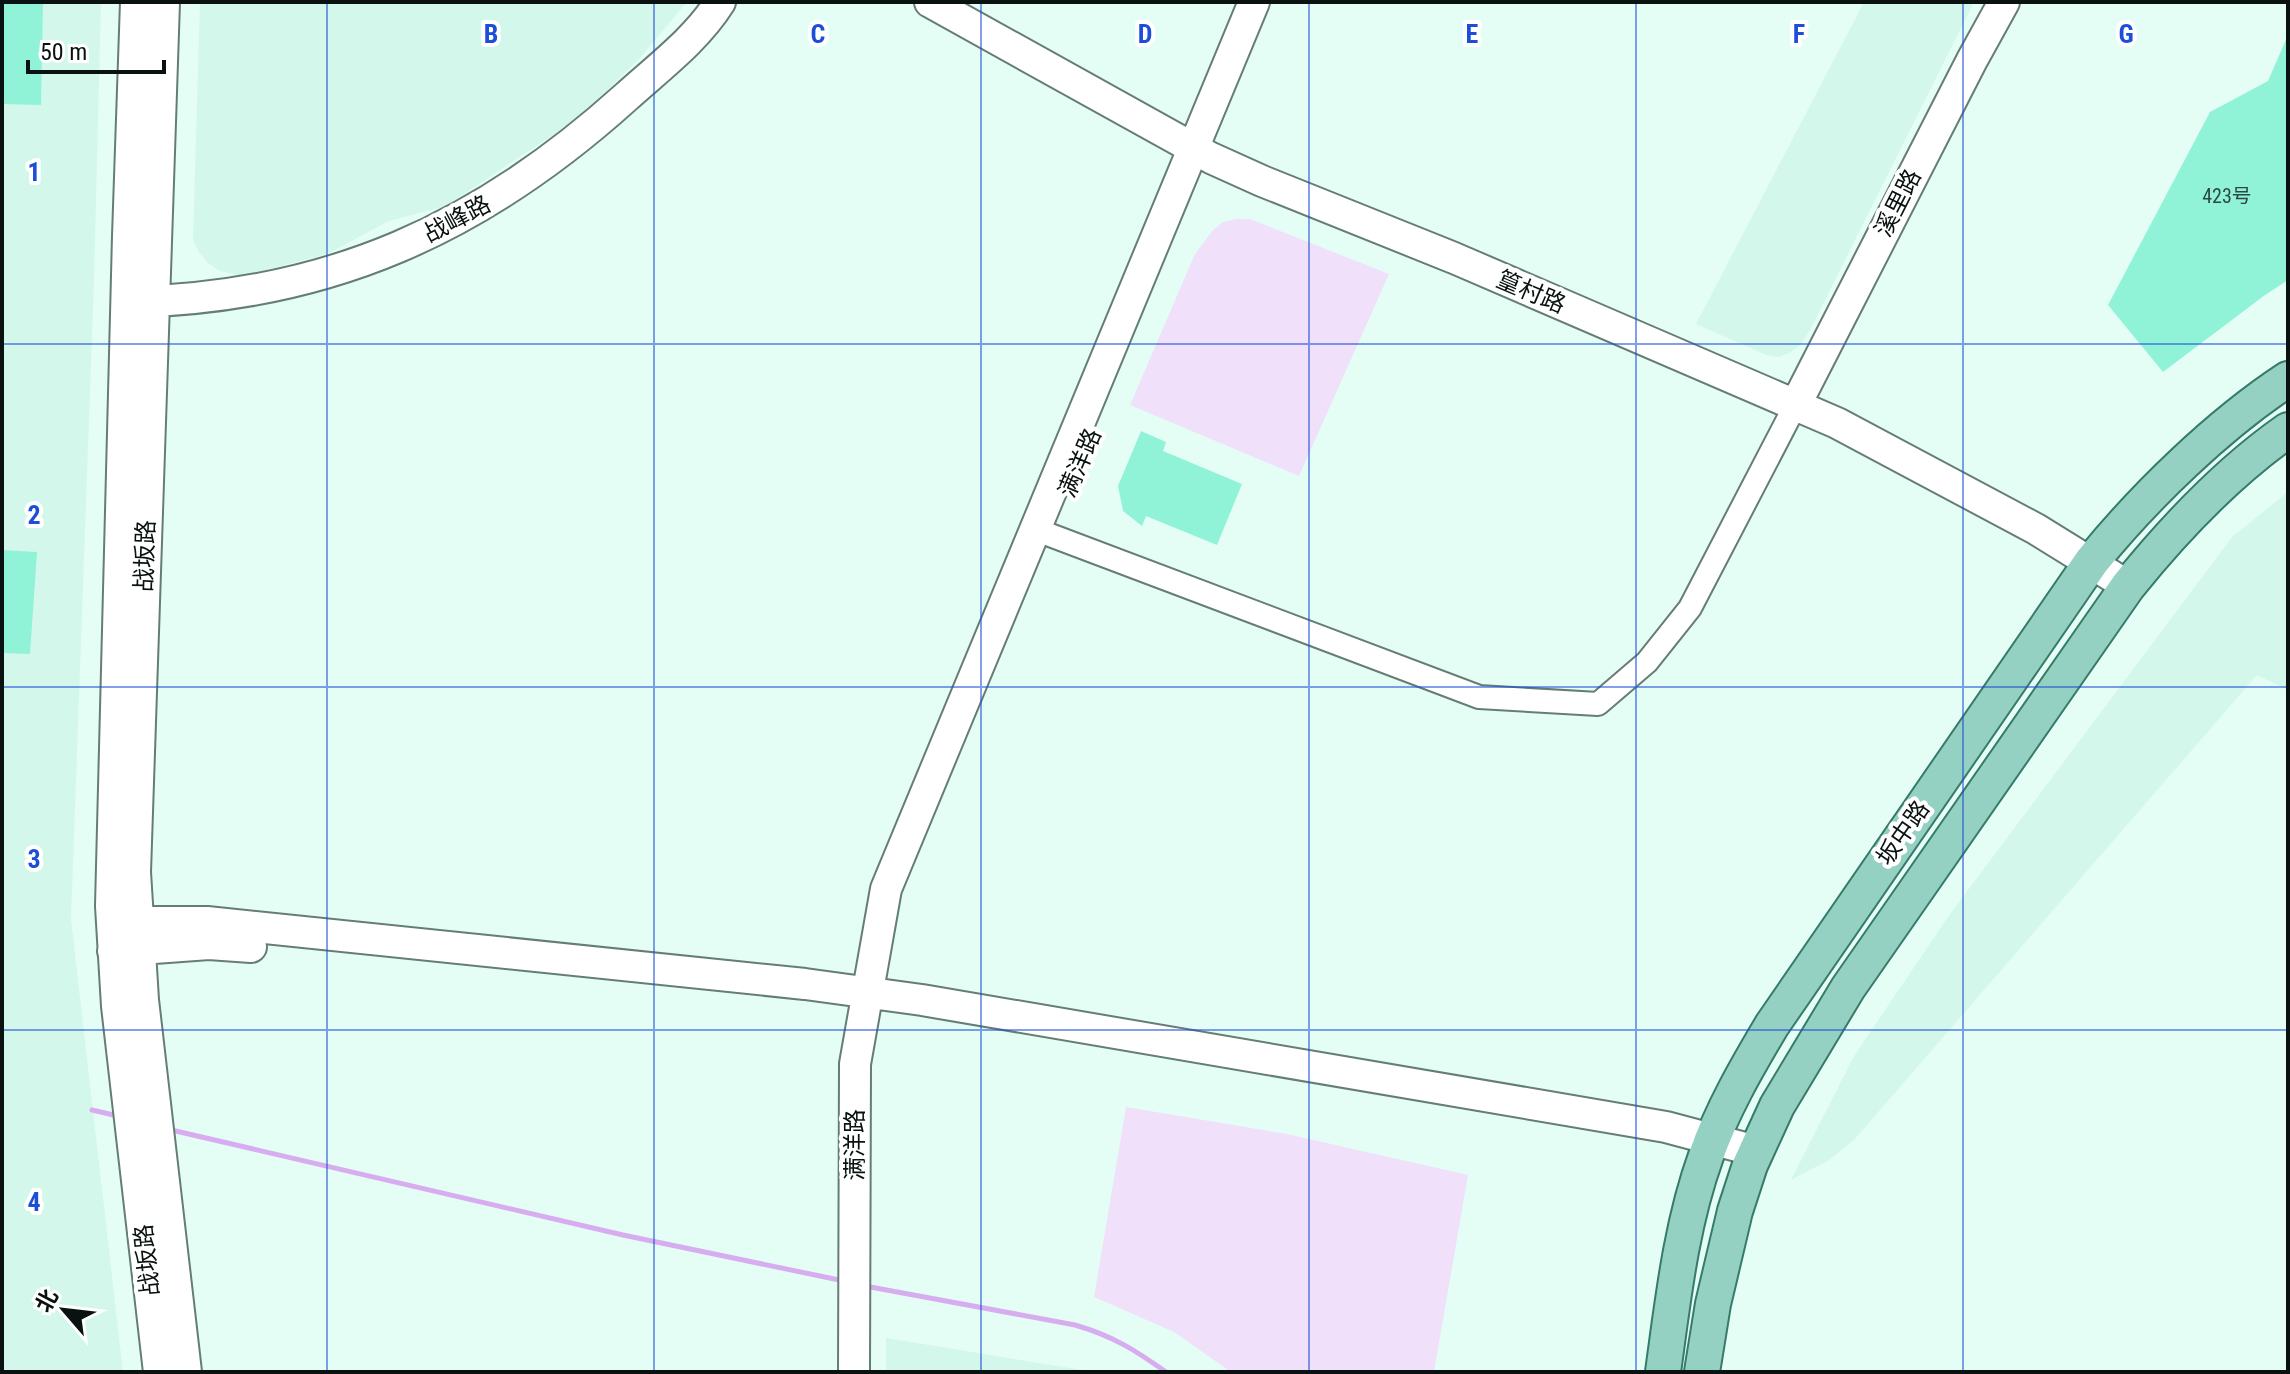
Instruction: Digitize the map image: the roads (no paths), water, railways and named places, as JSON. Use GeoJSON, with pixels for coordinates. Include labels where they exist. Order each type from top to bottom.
{"type":"FeatureCollection","features":[{"type":"Feature","properties":{"kind":"main road","name":"坂中路"},"geometry":{"type":"LineString","coordinates":[[1663,1372],[1682,1247],[1709,1148],[1735,1089],[1778,1015],[2092,561],[2116,531],[2183,465],[2288,379]]}},
{"type":"Feature","properties":{"kind":"main road","name":"坂中路"},"geometry":{"type":"LineString","coordinates":[[1702,1372],[1723,1259],[1752,1161],[1790,1082],[1848,988],[2128,586],[2227,480],[2288,430]]}},
{"type":"Feature","properties":{"kind":"street","name":"战坂路"},"geometry":{"type":"LineString","coordinates":[[136,2],[140,302],[135,841],[125,936],[147,1150],[159,1372]]}},
{"type":"Feature","properties":{"kind":"street","name":"战坂路"},"geometry":{"type":"LineString","coordinates":[[140,302],[164,2]]}},
{"type":"Feature","properties":{"kind":"street","name":"战峰路"},"geometry":{"type":"LineString","coordinates":[[140,302],[229,294],[310,277],[380,255],[474,211],[534,172],[596,123],[697,33],[720,2]]}},
{"type":"Feature","properties":{"kind":"street","name":"篁村路"},"geometry":{"type":"LineString","coordinates":[[930,2],[1201,152],[1262,181],[1454,258],[1837,423],[2092,561],[2128,586]]}},
{"type":"Feature","properties":{"kind":"street","name":"满洋路"},"geometry":{"type":"LineString","coordinates":[[882,921],[903,896],[1050,535],[1201,152],[1254,2]]}},
{"type":"Feature","properties":{"kind":"street","name":"满洋路"},"geometry":{"type":"LineString","coordinates":[[854,1372],[855,1064],[886,889],[1201,152],[1274,2]]}},
{"type":"Feature","properties":{"kind":"street","name":"溪里路"},"geometry":{"type":"LineString","coordinates":[[1795,406],[2004,2]]}},
{"type":"Feature","properties":{"kind":"street"},"geometry":{"type":"LineString","coordinates":[[1050,535],[1479,697],[1598,704],[1647,662],[1690,608],[1795,406]]}},
{"type":"Feature","properties":{"kind":"street"},"geometry":{"type":"LineString","coordinates":[[125,936],[785,1001],[866,1002],[1650,1124],[1709,1148],[1752,1161]]}},
{"type":"Feature","properties":{"kind":"street","name":"战坂路"},"geometry":{"type":"LineString","coordinates":[[147,1150],[186,1372]]}},
{"type":"Feature","properties":{"kind":"waterway"},"geometry":{"type":"LineString","coordinates":[[92,1110],[118,1116]]}},
{"type":"Feature","properties":{"kind":"waterway"},"geometry":{"type":"LineString","coordinates":[[167,1129],[623,1235],[844,1281]]}},
{"type":"Feature","properties":{"kind":"waterway"},"geometry":{"type":"LineString","coordinates":[[865,1286],[1075,1325],[1123,1344],[1166,1372]]}}]}
